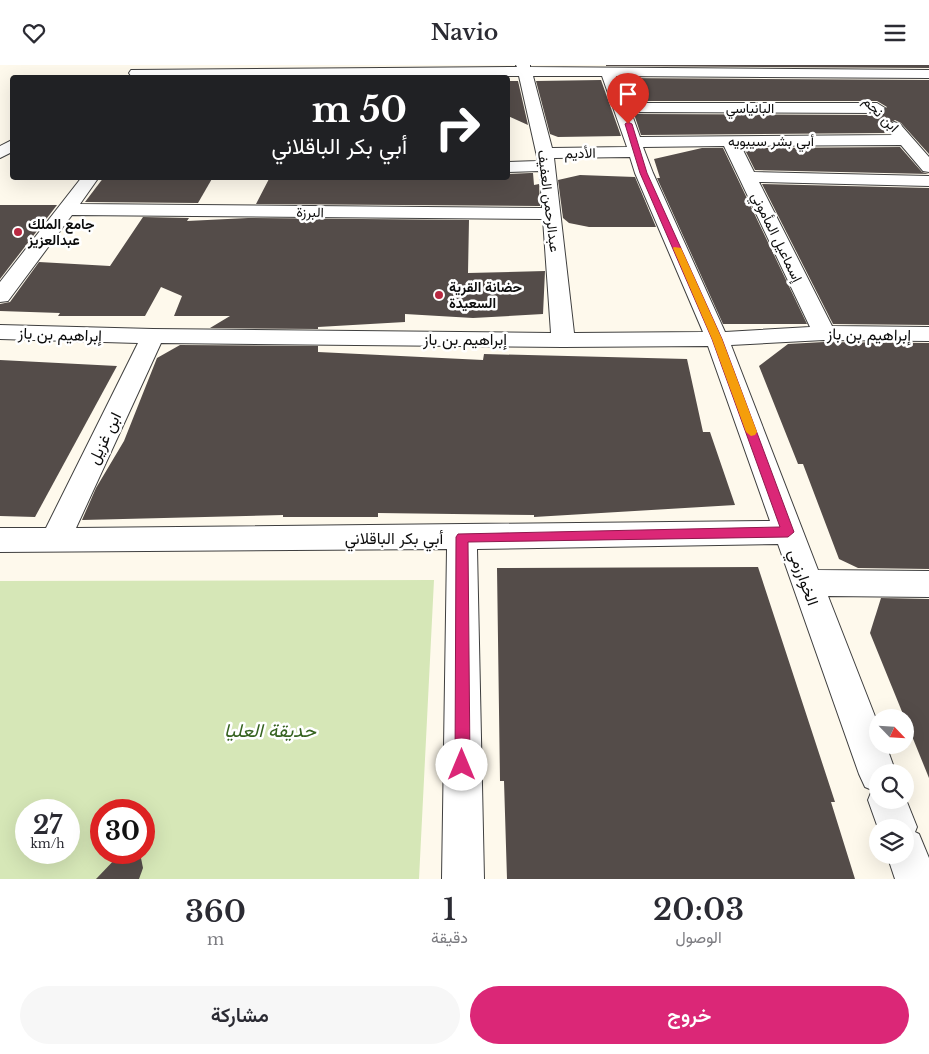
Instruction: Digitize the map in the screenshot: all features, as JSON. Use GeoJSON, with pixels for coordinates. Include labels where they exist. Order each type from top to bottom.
{"type":"FeatureCollection","features":[{"type":"Feature","properties":{"kind":"street"},"geometry":{"type":"LineString","coordinates":[[138,70],[452,74],[524,68],[608,73],[835,69],[929,74]]}},
{"type":"Feature","properties":{"kind":"street","name":"عبدالرحمن العفيف"},"geometry":{"type":"LineString","coordinates":[[524,68],[548,166],[563,339]]}},
{"type":"Feature","properties":{"kind":"street","name":"ابن نجم"},"geometry":{"type":"LineString","coordinates":[[835,69],[878,109],[925,159]]}},
{"type":"Feature","properties":{"kind":"street","name":"الخوارزمي"},"geometry":{"type":"LineString","coordinates":[[608,73],[622,107],[644,173],[717,339],[874,764]]}},
{"type":"Feature","properties":{"kind":"street","name":"البانياسي"},"geometry":{"type":"LineString","coordinates":[[622,107],[878,109]]}},
{"type":"Feature","properties":{"kind":"street","name":"أبي بشر سيبويه"},"geometry":{"type":"LineString","coordinates":[[636,147],[730,141],[906,140]]}},
{"type":"Feature","properties":{"kind":"street","name":"إسماعيل المأموني"},"geometry":{"type":"LineString","coordinates":[[730,141],[824,333]]}},
{"type":"Feature","properties":{"kind":"street","name":"الأديم"},"geometry":{"type":"LineString","coordinates":[[510,167],[548,166],[545,153],[636,147]]}},
{"type":"Feature","properties":{"kind":"street"},"geometry":{"type":"LineString","coordinates":[[747,177],[929,181]]}},
{"type":"Feature","properties":{"kind":"street"},"geometry":{"type":"LineString","coordinates":[[0,297],[90,180]]}},
{"type":"Feature","properties":{"kind":"street","name":"البرزة"},"geometry":{"type":"LineString","coordinates":[[67,209],[553,214]]}},
{"type":"Feature","properties":{"kind":"street","name":"إبراهيم بن باز"},"geometry":{"type":"LineString","coordinates":[[0,332],[153,336],[563,339],[717,339],[824,333],[929,334]]}},
{"type":"Feature","properties":{"kind":"street","name":"ابن غزيل"},"geometry":{"type":"LineString","coordinates":[[56,540],[153,336]]}},
{"type":"Feature","properties":{"kind":"street","name":"أبي بكر الباقلاني"},"geometry":{"type":"LineString","coordinates":[[0,540],[462,537],[788,532]]}},
{"type":"Feature","properties":{"kind":"street"},"geometry":{"type":"LineString","coordinates":[[462,537],[463,879]]}},
{"type":"Feature","properties":{"kind":"street"},"geometry":{"type":"LineString","coordinates":[[807,583],[929,584]]}},
{"type":"Feature","properties":{"kind":"street"},"geometry":{"type":"LineString","coordinates":[[910,864],[916,879]]}},
{"type":"Feature","properties":{"kind":"green space","name":"حديقة العليا"},"geometry":{"type":"Polygon","coordinates":[[[434,580],[419,879],[0,879],[0,581],[434,580]]]}},
{"type":"Feature","properties":{"kind":"building"},"geometry":{"type":"Polygon","coordinates":[[[929,65],[929,68],[606,66],[929,65]]]}},
{"type":"Feature","properties":{"kind":"building"},"geometry":{"type":"Polygon","coordinates":[[[619,78],[929,80],[929,154],[901,123],[895,120],[884,127],[889,133],[641,135],[634,114],[877,115],[887,107],[877,101],[629,101],[619,78]]]}},
{"type":"Feature","properties":{"kind":"building"},"geometry":{"type":"Polygon","coordinates":[[[601,80],[621,136],[558,137],[550,134],[536,81],[601,80]]]}},
{"type":"Feature","properties":{"kind":"building"},"geometry":{"type":"Polygon","coordinates":[[[510,81],[518,81],[528,125],[510,117],[510,81]]]}},
{"type":"Feature","properties":{"kind":"building"},"geometry":{"type":"Polygon","coordinates":[[[900,147],[922,172],[929,174],[755,170],[744,148],[900,147]]]}},
{"type":"Feature","properties":{"kind":"building"},"geometry":{"type":"Polygon","coordinates":[[[702,148],[723,148],[807,324],[723,324],[657,178],[660,178],[654,159],[702,148]]]}},
{"type":"Feature","properties":{"kind":"building"},"geometry":{"type":"Polygon","coordinates":[[[533,173],[534,185],[539,184],[540,206],[256,204],[268,180],[510,180],[510,174],[533,173]]]}},
{"type":"Feature","properties":{"kind":"building"},"geometry":{"type":"Polygon","coordinates":[[[580,175],[635,177],[656,227],[589,227],[569,223],[563,218],[558,180],[580,175]]]}},
{"type":"Feature","properties":{"kind":"building"},"geometry":{"type":"Polygon","coordinates":[[[102,180],[211,180],[198,203],[85,202],[102,180]]]}},
{"type":"Feature","properties":{"kind":"building"},"geometry":{"type":"Polygon","coordinates":[[[762,184],[929,188],[929,325],[833,324],[762,184]]]}},
{"type":"Feature","properties":{"kind":"building","name":"جامع الملك عبدالعزيز"},"geometry":{"type":"Polygon","coordinates":[[[0,205],[57,205],[0,279],[0,205]]]}},
{"type":"Feature","properties":{"kind":"building"},"geometry":{"type":"Polygon","coordinates":[[[143,217],[189,218],[187,221],[248,218],[469,220],[468,273],[545,271],[543,314],[473,318],[405,314],[405,322],[318,327],[318,329],[210,328],[230,316],[174,316],[182,296],[161,287],[145,316],[58,316],[60,313],[0,311],[0,304],[10,302],[39,262],[110,266],[143,217]]]}},
{"type":"Feature","properties":{"kind":"building"},"geometry":{"type":"Polygon","coordinates":[[[824,342],[929,343],[929,569],[858,568],[839,559],[803,464],[798,464],[759,366],[788,344],[824,342]]]}},
{"type":"Feature","properties":{"kind":"building"},"geometry":{"type":"Polygon","coordinates":[[[180,345],[318,346],[318,352],[483,360],[484,354],[687,359],[703,432],[710,432],[735,505],[534,517],[534,515],[378,513],[378,517],[283,517],[283,515],[82,520],[96,488],[124,441],[157,358],[180,345]]]}},
{"type":"Feature","properties":{"kind":"building"},"geometry":{"type":"Polygon","coordinates":[[[0,360],[117,366],[35,517],[0,516],[0,360]]]}},
{"type":"Feature","properties":{"kind":"building"},"geometry":{"type":"Polygon","coordinates":[[[758,567],[835,802],[831,802],[855,879],[507,879],[504,781],[500,781],[497,568],[758,567]]]}},
{"type":"Feature","properties":{"kind":"building"},"geometry":{"type":"Polygon","coordinates":[[[881,598],[929,599],[929,778],[914,741],[914,709],[901,709],[870,633],[881,598]]]}},
{"type":"Feature","properties":{"kind":"building"},"geometry":{"type":"Polygon","coordinates":[[[110,864],[142,864],[143,868],[139,879],[96,879],[110,864]]]}},
{"type":"Feature","properties":{"kind":"slow traffic"},"geometry":{"type":"LineString","coordinates":[[677,248],[717,339],[751,432]]}},
{"type":"Feature","properties":{"kind":"place","name":"جامع الملك عبدالعزيز"},"geometry":{"type":"Point","coordinates":[18,232]}},
{"type":"Feature","properties":{"kind":"place","name":"حضانة القرية السعيدة"},"geometry":{"type":"Point","coordinates":[439,295]}},
{"type":"Feature","properties":{"kind":"route"},"geometry":{"type":"LineString","coordinates":[[462,765],[462,537],[788,532],[717,339],[644,173],[628,124]]}}]}
